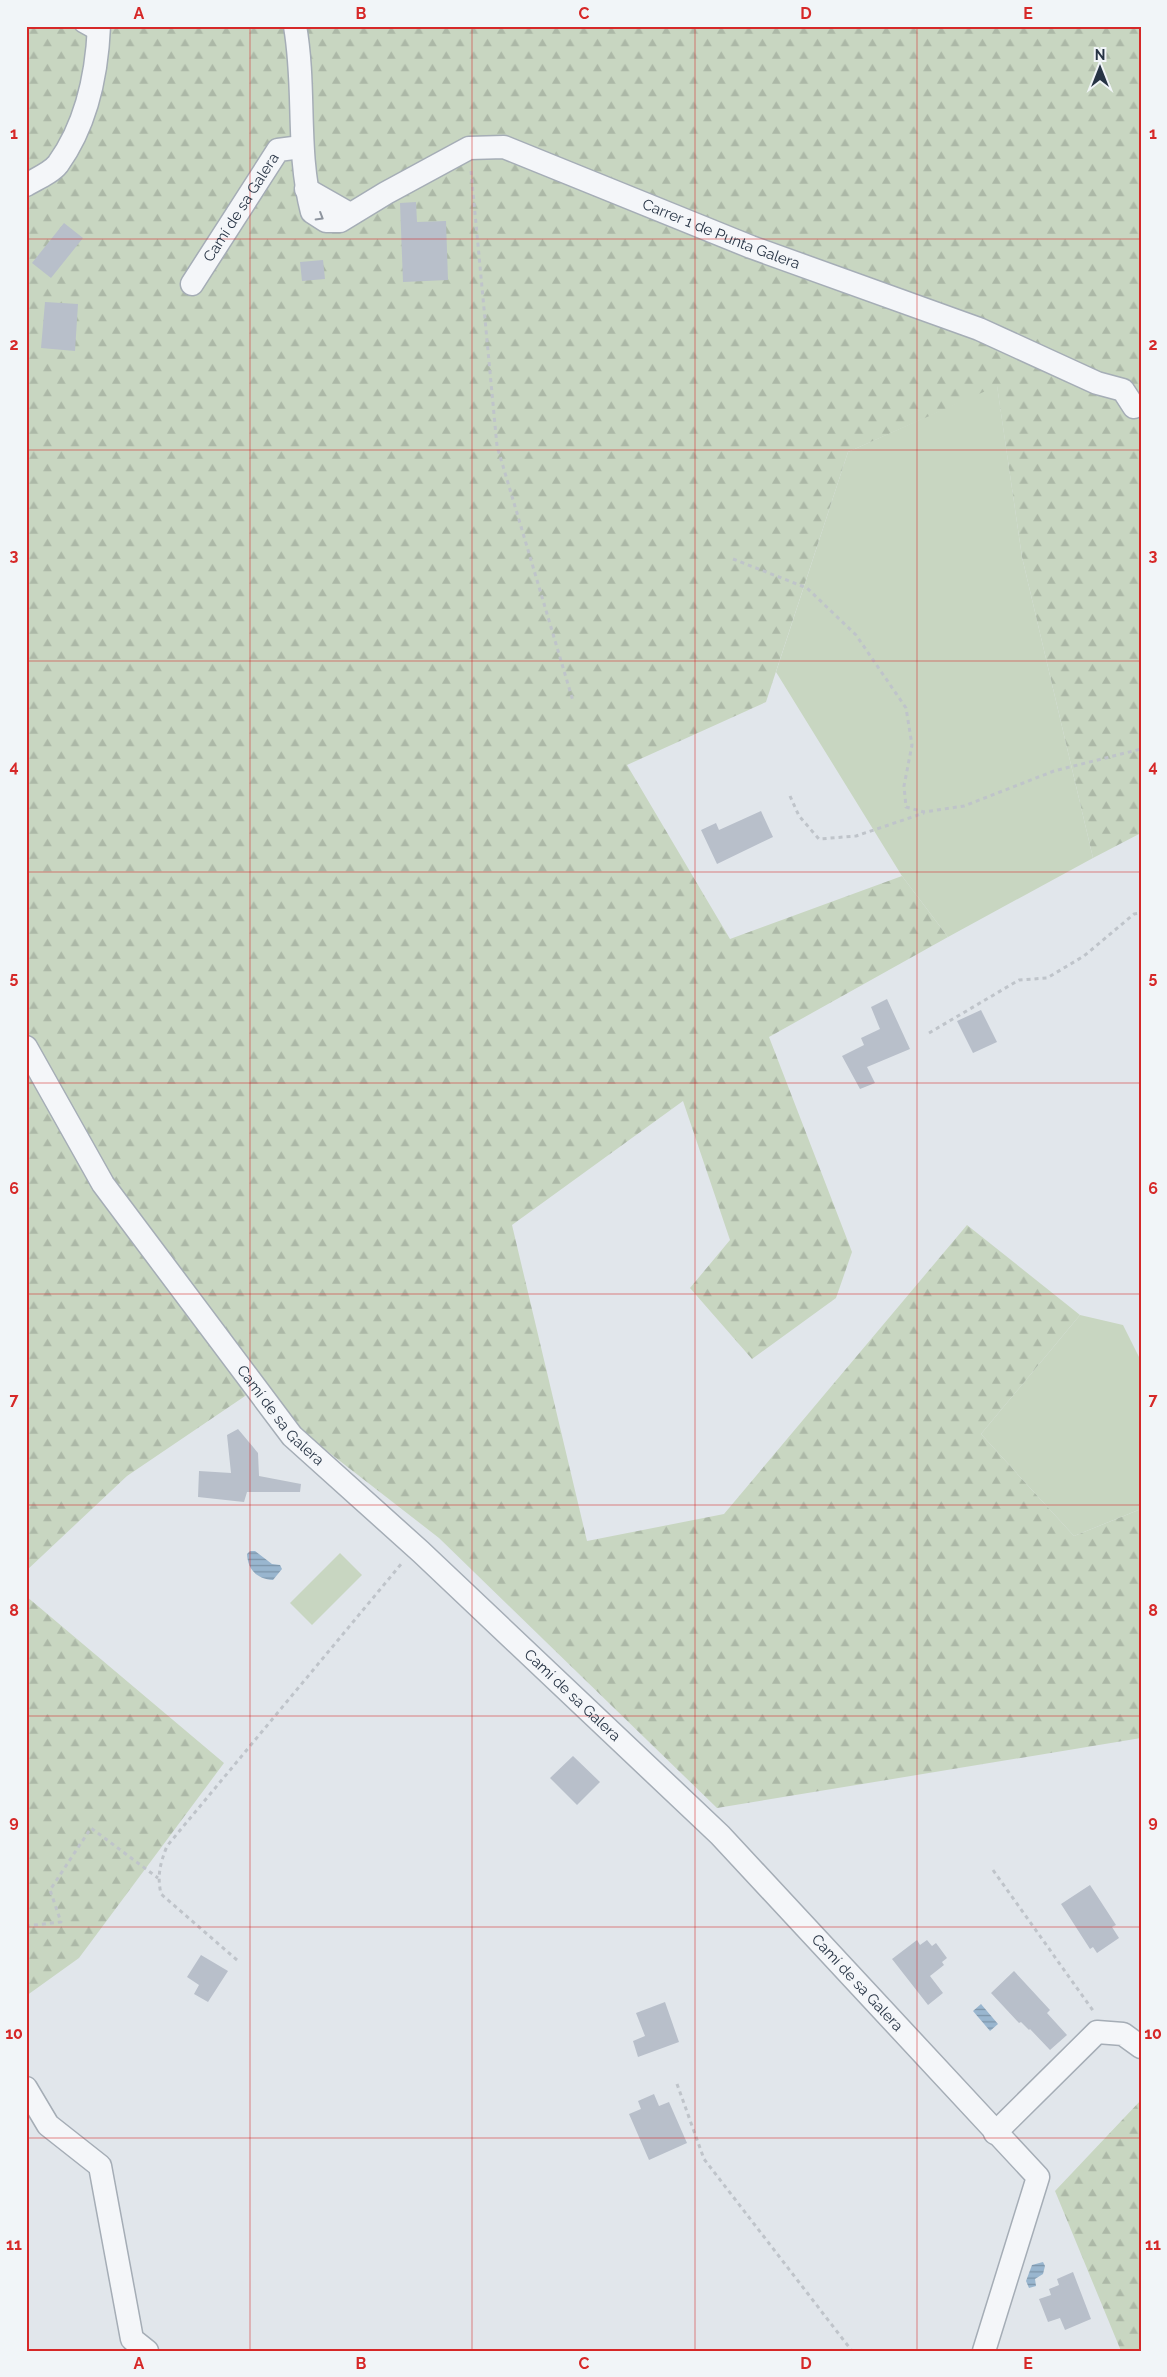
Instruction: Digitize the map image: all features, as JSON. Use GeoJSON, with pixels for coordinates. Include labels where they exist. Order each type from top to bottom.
{"type":"FeatureCollection","features":[{"type":"Feature","properties":{"kind":"street","name":"Carrer 1 de Punta Galera"},"geometry":{"type":"LineString","coordinates":[[295,26],[300,57],[301,147],[306,189],[312,212],[326,221],[340,221],[469,148],[504,147],[751,247],[979,329],[1097,383],[1118,403],[1138,408]]}},
{"type":"Feature","properties":{"kind":"street"},"geometry":{"type":"LineString","coordinates":[[26,185],[57,165],[80,122],[95,75],[93,30]]}},
{"type":"Feature","properties":{"kind":"street","name":"Camí de sa Galera"},"geometry":{"type":"LineString","coordinates":[[192,284],[278,150],[301,147]]}},
{"type":"Feature","properties":{"kind":"street","name":"Camí de sa Galera"},"geometry":{"type":"LineString","coordinates":[[26,1047],[103,1184],[292,1436],[415,1547],[720,1836],[1038,2177],[984,2351]]}},
{"type":"Feature","properties":{"kind":"street"},"geometry":{"type":"LineString","coordinates":[[995,2133],[1097,2032],[1123,2034],[1141,2047]]}},
{"type":"Feature","properties":{"kind":"street"},"geometry":{"type":"LineString","coordinates":[[26,2088],[48,2125],[100,2166],[132,2339],[147,2351]]}},
{"type":"Feature","properties":{"kind":"path"},"geometry":{"type":"LineString","coordinates":[[469,148],[497,446],[573,701]]}},
{"type":"Feature","properties":{"kind":"path"},"geometry":{"type":"LineString","coordinates":[[733,559],[807,588],[856,635],[906,708],[912,745],[904,786],[906,807],[924,812]]}},
{"type":"Feature","properties":{"kind":"path"},"geometry":{"type":"LineString","coordinates":[[790,796],[799,816],[819,839],[856,836],[924,812],[964,806],[1054,771],[1141,749]]}},
{"type":"Feature","properties":{"kind":"path"},"geometry":{"type":"LineString","coordinates":[[929,1033],[1019,980],[1047,978],[1084,956],[1134,914],[1141,913]]}},
{"type":"Feature","properties":{"kind":"path"},"geometry":{"type":"LineString","coordinates":[[237,1960],[161,1894],[158,1878],[159,1866],[167,1846],[415,1547]]}},
{"type":"Feature","properties":{"kind":"path"},"geometry":{"type":"LineString","coordinates":[[26,1926],[61,1922],[50,1890],[91,1828],[158,1878]]}},
{"type":"Feature","properties":{"kind":"path"},"geometry":{"type":"LineString","coordinates":[[993,1870],[1109,2032]]}},
{"type":"Feature","properties":{"kind":"path"},"geometry":{"type":"LineString","coordinates":[[677,2084],[704,2159],[852,2351]]}},
{"type":"Feature","properties":{"kind":"green space"},"geometry":{"type":"Polygon","coordinates":[[[26,26],[1141,26],[1141,833],[1093,858],[1022,557],[997,386],[848,452],[766,702],[627,765],[730,939],[902,876],[948,937],[769,1037],[852,1252],[836,1298],[752,1359],[690,1288],[730,1240],[683,1101],[512,1225],[587,1541],[724,1514],[967,1225],[1080,1315],[981,1434],[1074,1536],[1141,1509],[1141,1738],[717,1808],[439,1538],[251,1392],[127,1476],[26,1571],[26,26]]]}},
{"type":"Feature","properties":{"kind":"green space"},"geometry":{"type":"Polygon","coordinates":[[[997,385],[1022,557],[1093,858],[948,937],[902,876],[776,672],[848,452],[997,385]]]}},
{"type":"Feature","properties":{"kind":"green space"},"geometry":{"type":"Polygon","coordinates":[[[1080,1315],[1123,1325],[1141,1361],[1141,1509],[1074,1536],[981,1434],[1080,1315]]]}},
{"type":"Feature","properties":{"kind":"green space"},"geometry":{"type":"Polygon","coordinates":[[[340,1553],[362,1575],[312,1625],[290,1603],[340,1553]]]}},
{"type":"Feature","properties":{"kind":"green space"},"geometry":{"type":"Polygon","coordinates":[[[26,1596],[224,1763],[79,1958],[26,1996],[26,1596]]]}},
{"type":"Feature","properties":{"kind":"green space"},"geometry":{"type":"Polygon","coordinates":[[[1141,2100],[1141,2351],[1121,2351],[1055,2191],[1141,2100]]]}},
{"type":"Feature","properties":{"kind":"water"},"geometry":{"type":"Polygon","coordinates":[[[250,1551],[255,1551],[272,1564],[280,1565],[282,1569],[273,1580],[262,1578],[254,1573],[248,1560],[247,1554],[250,1551]]]}},
{"type":"Feature","properties":{"kind":"water"},"geometry":{"type":"Polygon","coordinates":[[[981,2004],[998,2024],[990,2031],[973,2011],[981,2004]]]}},
{"type":"Feature","properties":{"kind":"water"},"geometry":{"type":"Polygon","coordinates":[[[1043,2262],[1045,2266],[1043,2274],[1035,2279],[1036,2286],[1029,2288],[1026,2281],[1032,2265],[1043,2262]]]}},
{"type":"Feature","properties":{"kind":"building"},"geometry":{"type":"Polygon","coordinates":[[[416,202],[417,222],[446,221],[448,280],[403,282],[400,203],[416,202]]]}},
{"type":"Feature","properties":{"kind":"building"},"geometry":{"type":"Polygon","coordinates":[[[64,223],[83,238],[51,278],[32,263],[64,223]]]}},
{"type":"Feature","properties":{"kind":"building"},"geometry":{"type":"Polygon","coordinates":[[[323,260],[325,279],[302,281],[300,262],[323,260]]]}},
{"type":"Feature","properties":{"kind":"building"},"geometry":{"type":"Polygon","coordinates":[[[45,302],[78,304],[75,351],[41,348],[45,302]]]}},
{"type":"Feature","properties":{"kind":"building"},"geometry":{"type":"Polygon","coordinates":[[[761,811],[773,837],[717,864],[701,830],[716,823],[719,830],[761,811]]]}},
{"type":"Feature","properties":{"kind":"building"},"geometry":{"type":"Polygon","coordinates":[[[887,999],[910,1049],[867,1067],[875,1083],[860,1089],[842,1056],[864,1045],[861,1038],[880,1029],[871,1007],[887,999]]]}},
{"type":"Feature","properties":{"kind":"building"},"geometry":{"type":"Polygon","coordinates":[[[981,1010],[997,1042],[973,1053],[957,1021],[981,1010]]]}},
{"type":"Feature","properties":{"kind":"building"},"geometry":{"type":"Polygon","coordinates":[[[238,1429],[258,1453],[259,1476],[301,1484],[300,1492],[247,1492],[244,1502],[198,1497],[199,1471],[231,1473],[227,1435],[238,1429]]]}},
{"type":"Feature","properties":{"kind":"building"},"geometry":{"type":"Polygon","coordinates":[[[573,1756],[600,1782],[577,1805],[550,1778],[573,1756]]]}},
{"type":"Feature","properties":{"kind":"building"},"geometry":{"type":"Polygon","coordinates":[[[1090,1885],[1116,1925],[1112,1927],[1119,1938],[1097,1953],[1093,1947],[1090,1949],[1061,1904],[1090,1885]]]}},
{"type":"Feature","properties":{"kind":"building"},"geometry":{"type":"Polygon","coordinates":[[[917,1940],[920,1945],[927,1940],[932,1946],[936,1943],[947,1958],[942,1962],[944,1965],[930,1976],[943,1993],[928,2005],[892,1959],[917,1940]]]}},
{"type":"Feature","properties":{"kind":"building"},"geometry":{"type":"Polygon","coordinates":[[[201,1955],[228,1971],[208,2002],[194,1994],[199,1985],[187,1977],[201,1955]]]}},
{"type":"Feature","properties":{"kind":"building"},"geometry":{"type":"Polygon","coordinates":[[[1014,1971],[1050,2010],[1047,2013],[1067,2035],[1050,2050],[1030,2029],[1021,2022],[1019,2023],[991,1993],[1014,1971]]]}},
{"type":"Feature","properties":{"kind":"building"},"geometry":{"type":"Polygon","coordinates":[[[665,2002],[679,2042],[638,2057],[633,2041],[645,2036],[636,2013],[665,2002]]]}},
{"type":"Feature","properties":{"kind":"building"},"geometry":{"type":"Polygon","coordinates":[[[654,2094],[659,2106],[669,2102],[687,2143],[649,2160],[629,2114],[641,2109],[638,2101],[654,2094]]]}},
{"type":"Feature","properties":{"kind":"building"},"geometry":{"type":"Polygon","coordinates":[[[1073,2272],[1091,2319],[1065,2330],[1060,2318],[1048,2322],[1039,2299],[1051,2295],[1049,2289],[1059,2285],[1057,2279],[1073,2272]]]}}]}
